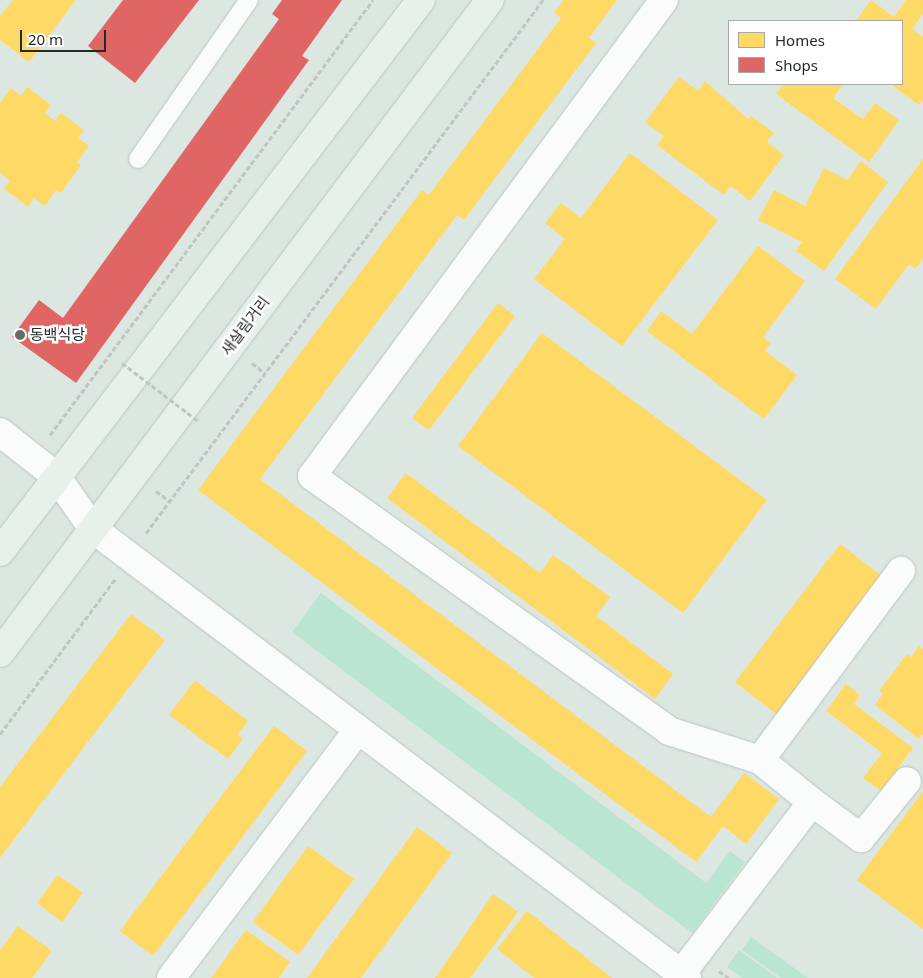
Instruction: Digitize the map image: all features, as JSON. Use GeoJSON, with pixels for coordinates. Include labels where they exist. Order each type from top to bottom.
{"type":"FeatureCollection","features":[{"type":"Feature","properties":{"kind":"main road"},"geometry":{"type":"LineString","coordinates":[[0,552],[56,476],[421,0]]}},
{"type":"Feature","properties":{"kind":"main road","name":"새살림거리"},"geometry":{"type":"LineString","coordinates":[[0,653],[490,0]]}},
{"type":"Feature","properties":{"kind":"street"},"geometry":{"type":"LineString","coordinates":[[664,0],[312,476],[669,730],[760,760],[861,838],[907,781]]}},
{"type":"Feature","properties":{"kind":"street"},"geometry":{"type":"LineString","coordinates":[[0,432],[56,476],[93,529],[684,976],[812,802]]}},
{"type":"Feature","properties":{"kind":"street"},"geometry":{"type":"LineString","coordinates":[[760,760],[901,571]]}},
{"type":"Feature","properties":{"kind":"street"},"geometry":{"type":"LineString","coordinates":[[171,978],[358,730]]}},
{"type":"Feature","properties":{"kind":"lane"},"geometry":{"type":"LineString","coordinates":[[138,159],[249,0]]}},
{"type":"Feature","properties":{"kind":"path"},"geometry":{"type":"LineString","coordinates":[[33,458],[373,0]]}},
{"type":"Feature","properties":{"kind":"path"},"geometry":{"type":"LineString","coordinates":[[0,734],[117,577],[129,556],[543,0]]}},
{"type":"Feature","properties":{"kind":"path"},"geometry":{"type":"LineString","coordinates":[[122,363],[198,421]]}},
{"type":"Feature","properties":{"kind":"green space"},"geometry":{"type":"Polygon","coordinates":[[[321,593],[706,883],[730,851],[745,862],[692,933],[292,632],[321,593]]]}},
{"type":"Feature","properties":{"kind":"green space"},"geometry":{"type":"Polygon","coordinates":[[[751,937],[808,978],[781,978],[742,950],[751,937]]]}},
{"type":"Feature","properties":{"kind":"green space"},"geometry":{"type":"Polygon","coordinates":[[[739,950],[777,978],[742,978],[727,967],[739,950]]]}},
{"type":"Feature","properties":{"kind":"building: Homes"},"geometry":{"type":"Polygon","coordinates":[[[13,0],[76,0],[29,62],[0,40],[0,16],[13,0]]]}},
{"type":"Feature","properties":{"kind":"building: Homes"},"geometry":{"type":"Polygon","coordinates":[[[564,0],[617,0],[589,38],[596,43],[464,220],[457,215],[260,479],[711,817],[744,773],[779,799],[746,844],[723,826],[696,862],[198,490],[422,190],[429,195],[561,18],[554,13],[564,0]]]}},
{"type":"Feature","properties":{"kind":"building: Homes"},"geometry":{"type":"Polygon","coordinates":[[[871,0],[894,17],[906,0],[923,0],[923,14],[912,29],[923,37],[923,100],[919,105],[891,85],[903,85],[903,20],[857,20],[871,0]]]}},
{"type":"Feature","properties":{"kind":"building: Homes"},"geometry":{"type":"Polygon","coordinates":[[[679,77],[698,91],[705,81],[748,119],[751,116],[774,133],[767,142],[784,155],[750,201],[731,186],[724,195],[657,145],[664,136],[645,122],[679,77]]]}},
{"type":"Feature","properties":{"kind":"building: Homes"},"geometry":{"type":"Polygon","coordinates":[[[782,85],[842,85],[833,98],[863,119],[875,103],[899,120],[869,162],[776,94],[782,85]]]}},
{"type":"Feature","properties":{"kind":"building: Homes"},"geometry":{"type":"Polygon","coordinates":[[[27,87],[51,105],[45,113],[55,121],[61,113],[84,130],[78,138],[89,146],[77,162],[81,165],[61,193],[56,190],[45,206],[34,198],[28,207],[4,189],[10,181],[0,173],[0,103],[11,88],[21,96],[27,87]]]}},
{"type":"Feature","properties":{"kind":"building: Homes"},"geometry":{"type":"Polygon","coordinates":[[[630,153],[718,220],[622,346],[534,279],[565,239],[545,223],[561,203],[581,218],[630,153]]]}},
{"type":"Feature","properties":{"kind":"building: Homes"},"geometry":{"type":"Polygon","coordinates":[[[923,159],[923,258],[915,269],[909,264],[876,309],[835,279],[923,159]]]}},
{"type":"Feature","properties":{"kind":"building: Homes"},"geometry":{"type":"Polygon","coordinates":[[[861,161],[888,182],[824,271],[796,251],[802,242],[758,220],[774,190],[805,206],[824,168],[847,180],[861,161]]]}},
{"type":"Feature","properties":{"kind":"building: Homes"},"geometry":{"type":"Polygon","coordinates":[[[758,246],[805,281],[763,337],[771,343],[765,351],[797,375],[764,419],[647,331],[661,311],[692,334],[758,246]]]}},
{"type":"Feature","properties":{"kind":"building: Homes"},"geometry":{"type":"Polygon","coordinates":[[[498,303],[515,316],[429,430],[412,418],[498,303]]]}},
{"type":"Feature","properties":{"kind":"building: Homes"},"geometry":{"type":"Polygon","coordinates":[[[542,333],[767,500],[683,613],[458,446],[542,333]]]}},
{"type":"Feature","properties":{"kind":"building: Homes"},"geometry":{"type":"Polygon","coordinates":[[[406,473],[540,573],[553,555],[610,597],[596,616],[673,674],[655,699],[387,498],[406,473]]]}},
{"type":"Feature","properties":{"kind":"building: Homes"},"geometry":{"type":"Polygon","coordinates":[[[840,544],[882,576],[776,714],[735,682],[840,544]]]}},
{"type":"Feature","properties":{"kind":"building: Homes"},"geometry":{"type":"Polygon","coordinates":[[[131,614],[165,640],[0,858],[0,787],[131,614]]]}},
{"type":"Feature","properties":{"kind":"building: Homes"},"geometry":{"type":"Polygon","coordinates":[[[919,646],[923,649],[923,734],[919,739],[875,705],[883,694],[879,691],[907,654],[911,657],[919,646]]]}},
{"type":"Feature","properties":{"kind":"building: Homes"},"geometry":{"type":"Polygon","coordinates":[[[195,680],[248,721],[238,735],[243,739],[228,759],[169,715],[195,680]]]}},
{"type":"Feature","properties":{"kind":"building: Homes"},"geometry":{"type":"Polygon","coordinates":[[[846,684],[860,695],[854,704],[913,748],[881,791],[863,778],[882,753],[826,711],[846,684]]]}},
{"type":"Feature","properties":{"kind":"building: Homes"},"geometry":{"type":"Polygon","coordinates":[[[274,726],[307,751],[153,956],[120,931],[274,726]]]}},
{"type":"Feature","properties":{"kind":"building: Homes"},"geometry":{"type":"Polygon","coordinates":[[[923,791],[923,929],[857,880],[923,791]]]}},
{"type":"Feature","properties":{"kind":"building: Homes"},"geometry":{"type":"Polygon","coordinates":[[[417,827],[452,853],[361,978],[307,978],[417,827]]]}},
{"type":"Feature","properties":{"kind":"building: Homes"},"geometry":{"type":"Polygon","coordinates":[[[308,846],[354,879],[298,955],[253,922],[308,846]]]}},
{"type":"Feature","properties":{"kind":"building: Homes"},"geometry":{"type":"Polygon","coordinates":[[[58,875],[83,893],[62,922],[37,903],[58,875]]]}},
{"type":"Feature","properties":{"kind":"building: Homes"},"geometry":{"type":"Polygon","coordinates":[[[493,894],[518,912],[470,978],[435,978],[493,894]]]}},
{"type":"Feature","properties":{"kind":"building: Homes"},"geometry":{"type":"Polygon","coordinates":[[[527,911],[612,978],[534,978],[497,949],[527,911]]]}},
{"type":"Feature","properties":{"kind":"building: Homes"},"geometry":{"type":"Polygon","coordinates":[[[18,926],[52,951],[32,978],[0,978],[0,950],[18,926]]]}},
{"type":"Feature","properties":{"kind":"building: Homes"},"geometry":{"type":"Polygon","coordinates":[[[246,930],[290,962],[279,978],[211,978],[246,930]]]}},
{"type":"Feature","properties":{"kind":"building: Shops"},"geometry":{"type":"Polygon","coordinates":[[[123,0],[199,0],[135,83],[88,46],[123,0]]]}},
{"type":"Feature","properties":{"kind":"building: Shops"},"geometry":{"type":"Polygon","coordinates":[[[282,0],[342,0],[302,56],[309,60],[76,383],[12,337],[39,300],[63,318],[279,19],[272,14],[282,0]]]}},
{"type":"Feature","properties":{"kind":"place","name":"동백식당"},"geometry":{"type":"Point","coordinates":[20,335]}}]}
